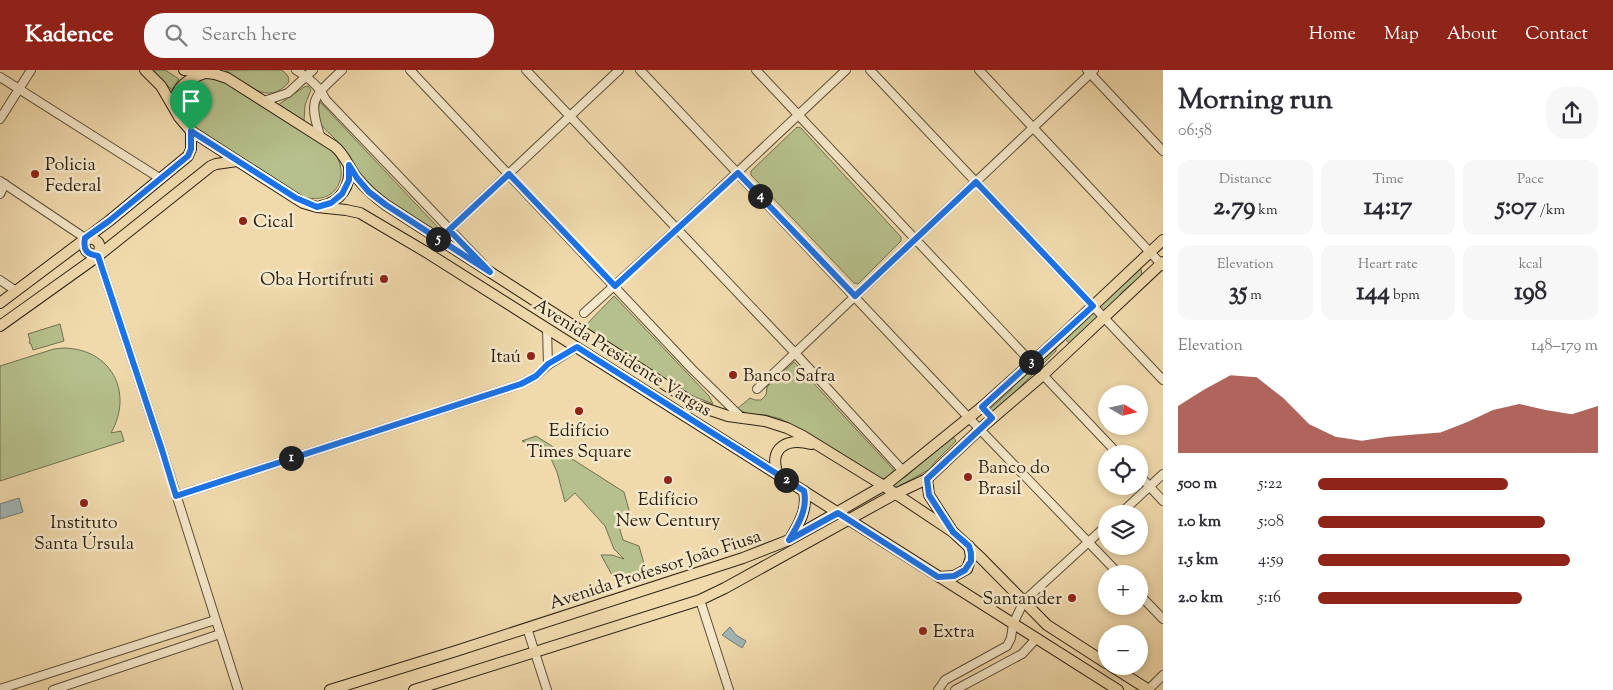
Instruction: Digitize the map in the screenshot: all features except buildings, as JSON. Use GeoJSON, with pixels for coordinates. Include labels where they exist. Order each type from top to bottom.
{"type":"FeatureCollection","features":[{"type":"Feature","properties":{"kind":"main road","name":"Avenida Presidente Vargas"},"geometry":{"type":"LineString","coordinates":[[145,70],[161,86],[179,117],[191,131],[237,161],[296,198],[317,207],[353,211],[365,216],[426,252],[1118,690]]}},
{"type":"Feature","properties":{"kind":"main road","name":"Avenida Presidente Vargas"},"geometry":{"type":"LineString","coordinates":[[184,70],[222,75],[338,149],[357,178],[369,192],[386,205],[698,406],[714,412],[744,419],[765,421],[780,426],[803,436],[884,486],[953,532],[1048,624],[1098,658]]}},
{"type":"Feature","properties":{"kind":"main road"},"geometry":{"type":"LineString","coordinates":[[173,106],[174,98],[183,84],[206,72]]}},
{"type":"Feature","properties":{"kind":"main road"},"geometry":{"type":"LineString","coordinates":[[0,304],[109,221],[188,156],[191,149],[191,131]]}},
{"type":"Feature","properties":{"kind":"main road"},"geometry":{"type":"LineString","coordinates":[[0,326],[98,256],[211,166],[237,161]]}},
{"type":"Feature","properties":{"kind":"main road"},"geometry":{"type":"LineString","coordinates":[[317,207],[331,203],[342,194],[349,180],[349,165]]}},
{"type":"Feature","properties":{"kind":"main road"},"geometry":{"type":"LineString","coordinates":[[85,238],[84,246],[86,251],[91,255],[98,256]]}},
{"type":"Feature","properties":{"kind":"main road","name":"Avenida Professor João Fiusa"},"geometry":{"type":"LineString","coordinates":[[330,690],[743,558],[789,540],[884,486],[903,471],[982,407],[1163,240]]}},
{"type":"Feature","properties":{"kind":"main road","name":"Avenida Professor João Fiusa"},"geometry":{"type":"LineString","coordinates":[[414,690],[700,600],[895,494],[927,479],[992,418],[1043,375],[1162,264]]}},
{"type":"Feature","properties":{"kind":"main road"},"geometry":{"type":"LineString","coordinates":[[1060,337],[1070,350]]}},
{"type":"Feature","properties":{"kind":"main road"},"geometry":{"type":"LineString","coordinates":[[982,407],[992,418]]}},
{"type":"Feature","properties":{"kind":"main road"},"geometry":{"type":"LineString","coordinates":[[778,475],[775,458],[783,446],[795,441],[817,445]]}},
{"type":"Feature","properties":{"kind":"main road"},"geometry":{"type":"LineString","coordinates":[[927,479],[929,495],[953,532]]}},
{"type":"Feature","properties":{"kind":"main road"},"geometry":{"type":"LineString","coordinates":[[789,540],[803,513],[805,505],[804,491]]}},
{"type":"Feature","properties":{"kind":"main road"},"geometry":{"type":"LineString","coordinates":[[938,577],[954,576],[967,569],[971,557],[969,546]]}},
{"type":"Feature","properties":{"kind":"main road"},"geometry":{"type":"LineString","coordinates":[[1126,675],[1149,690]]}},
{"type":"Feature","properties":{"kind":"street"},"geometry":{"type":"LineString","coordinates":[[0,118],[31,70]]}},
{"type":"Feature","properties":{"kind":"street"},"geometry":{"type":"LineString","coordinates":[[296,70],[310,73],[326,100],[490,272]]}},
{"type":"Feature","properties":{"kind":"street"},"geometry":{"type":"LineString","coordinates":[[321,138],[316,123],[314,101],[321,90],[342,70]]}},
{"type":"Feature","properties":{"kind":"street"},"geometry":{"type":"LineString","coordinates":[[410,70],[692,369],[744,419]]}},
{"type":"Feature","properties":{"kind":"street"},"geometry":{"type":"LineString","coordinates":[[526,70],[795,353],[903,471]]}},
{"type":"Feature","properties":{"kind":"street"},"geometry":{"type":"LineString","coordinates":[[449,230],[619,70]]}},
{"type":"Feature","properties":{"kind":"street"},"geometry":{"type":"LineString","coordinates":[[640,70],[1110,565]]}},
{"type":"Feature","properties":{"kind":"street"},"geometry":{"type":"LineString","coordinates":[[756,70],[1031,362]]}},
{"type":"Feature","properties":{"kind":"street"},"geometry":{"type":"LineString","coordinates":[[584,313],[738,173],[846,70]]}},
{"type":"Feature","properties":{"kind":"street"},"geometry":{"type":"LineString","coordinates":[[870,70],[1163,380]]}},
{"type":"Feature","properties":{"kind":"street"},"geometry":{"type":"LineString","coordinates":[[979,70],[1162,264]]}},
{"type":"Feature","properties":{"kind":"street"},"geometry":{"type":"LineString","coordinates":[[757,389],[1034,128],[1090,71],[1163,151]]}},
{"type":"Feature","properties":{"kind":"street"},"geometry":{"type":"LineString","coordinates":[[264,101],[288,93],[310,73]]}},
{"type":"Feature","properties":{"kind":"street"},"geometry":{"type":"LineString","coordinates":[[0,77],[161,180]]}},
{"type":"Feature","properties":{"kind":"street"},"geometry":{"type":"LineString","coordinates":[[0,194],[3,182],[85,238]]}},
{"type":"Feature","properties":{"kind":"street"},"geometry":{"type":"LineString","coordinates":[[98,256],[238,690]]}},
{"type":"Feature","properties":{"kind":"street"},"geometry":{"type":"LineString","coordinates":[[0,280],[16,291]]}},
{"type":"Feature","properties":{"kind":"street"},"geometry":{"type":"LineString","coordinates":[[547,329],[548,364]]}},
{"type":"Feature","properties":{"kind":"street"},"geometry":{"type":"LineString","coordinates":[[176,496],[521,384],[536,376],[548,364],[577,347]]}},
{"type":"Feature","properties":{"kind":"street"},"geometry":{"type":"LineString","coordinates":[[1043,375],[1109,445]]}},
{"type":"Feature","properties":{"kind":"street"},"geometry":{"type":"LineString","coordinates":[[1130,505],[1163,474]]}},
{"type":"Feature","properties":{"kind":"street"},"geometry":{"type":"LineString","coordinates":[[1150,487],[1163,501]]}},
{"type":"Feature","properties":{"kind":"street"},"geometry":{"type":"LineString","coordinates":[[938,690],[945,680],[1007,646],[1011,638],[1012,624],[1024,601],[1098,533]]}},
{"type":"Feature","properties":{"kind":"street"},"geometry":{"type":"LineString","coordinates":[[700,600],[729,690]]}},
{"type":"Feature","properties":{"kind":"street"},"geometry":{"type":"LineString","coordinates":[[1148,604],[1163,620]]}},
{"type":"Feature","properties":{"kind":"street"},"geometry":{"type":"LineString","coordinates":[[0,689],[215,620]]}},
{"type":"Feature","properties":{"kind":"street"},"geometry":{"type":"LineString","coordinates":[[527,628],[547,690]]}},
{"type":"Feature","properties":{"kind":"street"},"geometry":{"type":"LineString","coordinates":[[53,690],[220,634]]}},
{"type":"Feature","properties":{"kind":"street"},"geometry":{"type":"LineString","coordinates":[[955,690],[1022,654],[1036,639]]}},
{"type":"Feature","properties":{"kind":"street"},"geometry":{"type":"LineString","coordinates":[[961,670],[968,683]]}},
{"type":"Feature","properties":{"kind":"street"},"geometry":{"type":"LineString","coordinates":[[1149,690],[1163,675]]}},
{"type":"Feature","properties":{"kind":"green space"},"geometry":{"type":"Polygon","coordinates":[[[152,70],[165,70],[179,79],[172,90],[152,70]]]}},
{"type":"Feature","properties":{"kind":"green space"},"geometry":{"type":"Polygon","coordinates":[[[225,70],[282,70],[288,76],[289,82],[273,93],[265,93],[249,86],[225,70]]]}},
{"type":"Feature","properties":{"kind":"green space"},"geometry":{"type":"Polygon","coordinates":[[[205,78],[223,81],[333,151],[339,160],[341,178],[338,186],[332,193],[315,199],[304,197],[192,126],[184,112],[184,99],[191,87],[205,78]]]}},
{"type":"Feature","properties":{"kind":"green space"},"geometry":{"type":"Polygon","coordinates":[[[308,86],[311,90],[305,105],[304,121],[278,105],[304,87],[308,86]]]}},
{"type":"Feature","properties":{"kind":"green space"},"geometry":{"type":"Polygon","coordinates":[[[320,102],[448,238],[440,235],[387,200],[366,182],[338,141],[321,123],[318,110],[320,102]]]}},
{"type":"Feature","properties":{"kind":"green space"},"geometry":{"type":"Polygon","coordinates":[[[797,127],[801,128],[901,237],[901,241],[858,284],[854,283],[751,175],[751,171],[797,127]]]}},
{"type":"Feature","properties":{"kind":"green space"},"geometry":{"type":"Polygon","coordinates":[[[1137,268],[1141,269],[1142,275],[1121,293],[1115,303],[1105,313],[1097,305],[1137,268]]]}},
{"type":"Feature","properties":{"kind":"green space"},"geometry":{"type":"Polygon","coordinates":[[[614,296],[709,396],[713,404],[688,394],[584,327],[614,296]]]}},
{"type":"Feature","properties":{"kind":"green space"},"geometry":{"type":"Polygon","coordinates":[[[1092,309],[1100,318],[1071,345],[1063,337],[1092,309]]]}},
{"type":"Feature","properties":{"kind":"green space"},"geometry":{"type":"Polygon","coordinates":[[[60,324],[64,341],[33,350],[29,343],[28,334],[60,324]]]}},
{"type":"Feature","properties":{"kind":"green space"},"geometry":{"type":"Polygon","coordinates":[[[1056,347],[1056,351],[993,414],[989,412],[1011,390],[1013,385],[1056,347]]]}},
{"type":"Feature","properties":{"kind":"green space"},"geometry":{"type":"Polygon","coordinates":[[[54,349],[80,350],[94,356],[106,365],[114,376],[119,388],[120,403],[118,418],[111,433],[121,431],[124,441],[0,481],[0,366],[54,349]]]}},
{"type":"Feature","properties":{"kind":"green space"},"geometry":{"type":"Polygon","coordinates":[[[794,362],[893,469],[894,477],[888,480],[880,478],[781,419],[766,415],[749,414],[737,409],[750,398],[761,400],[766,395],[767,387],[794,362]]]}},
{"type":"Feature","properties":{"kind":"green space"},"geometry":{"type":"Polygon","coordinates":[[[536,436],[624,492],[630,514],[618,523],[623,540],[639,546],[647,574],[613,577],[601,555],[612,555],[624,559],[614,549],[605,526],[575,493],[565,502],[557,472],[548,452],[522,441],[536,436]]]}},
{"type":"Feature","properties":{"kind":"green space"},"geometry":{"type":"Polygon","coordinates":[[[953,437],[956,441],[930,469],[894,489],[890,486],[905,477],[953,437]]]}},
{"type":"Feature","properties":{"kind":"water"},"geometry":{"type":"Polygon","coordinates":[[[19,498],[23,512],[0,519],[0,504],[19,498]]]}},
{"type":"Feature","properties":{"kind":"water"},"geometry":{"type":"Polygon","coordinates":[[[730,627],[736,635],[746,641],[742,648],[722,635],[730,627]]]}},
{"type":"Feature","properties":{"kind":"place","name":"Policia Federal"},"geometry":{"type":"Point","coordinates":[35,174]}},
{"type":"Feature","properties":{"kind":"place","name":"Cical"},"geometry":{"type":"Point","coordinates":[243,221]}},
{"type":"Feature","properties":{"kind":"place","name":"Oba Hortifruti"},"geometry":{"type":"Point","coordinates":[384,279]}},
{"type":"Feature","properties":{"kind":"place","name":"Itaú"},"geometry":{"type":"Point","coordinates":[531,356]}},
{"type":"Feature","properties":{"kind":"place","name":"Banco Safra"},"geometry":{"type":"Point","coordinates":[733,375]}},
{"type":"Feature","properties":{"kind":"place","name":"Edifício Times Square"},"geometry":{"type":"Point","coordinates":[579,411]}},
{"type":"Feature","properties":{"kind":"place","name":"Banco do Brasil"},"geometry":{"type":"Point","coordinates":[968,477]}},
{"type":"Feature","properties":{"kind":"place","name":"Edifício New Century"},"geometry":{"type":"Point","coordinates":[668,480]}},
{"type":"Feature","properties":{"kind":"place","name":"Instituto Santa Úrsula"},"geometry":{"type":"Point","coordinates":[84,503]}},
{"type":"Feature","properties":{"kind":"place","name":"Santander"},"geometry":{"type":"Point","coordinates":[1072,598]}},
{"type":"Feature","properties":{"kind":"place","name":"Extra"},"geometry":{"type":"Point","coordinates":[923,631]}},
{"type":"Feature","properties":{"kind":"route"},"geometry":{"type":"LineString","coordinates":[[191,131],[296,198],[317,207],[327,205],[339,198],[348,185],[349,165],[369,192],[386,205],[490,272],[449,230],[509,174],[615,286],[738,173],[855,296],[976,182],[1093,306],[982,407],[992,418],[927,479],[929,495],[953,532],[969,546],[971,561],[968,567],[954,576],[938,577],[838,513],[789,540],[803,513],[805,505],[804,491],[577,347],[548,364],[536,376],[521,384],[176,496],[98,256],[91,255],[84,246],[85,238],[161,180],[188,156],[191,149],[191,131]]}}]}
